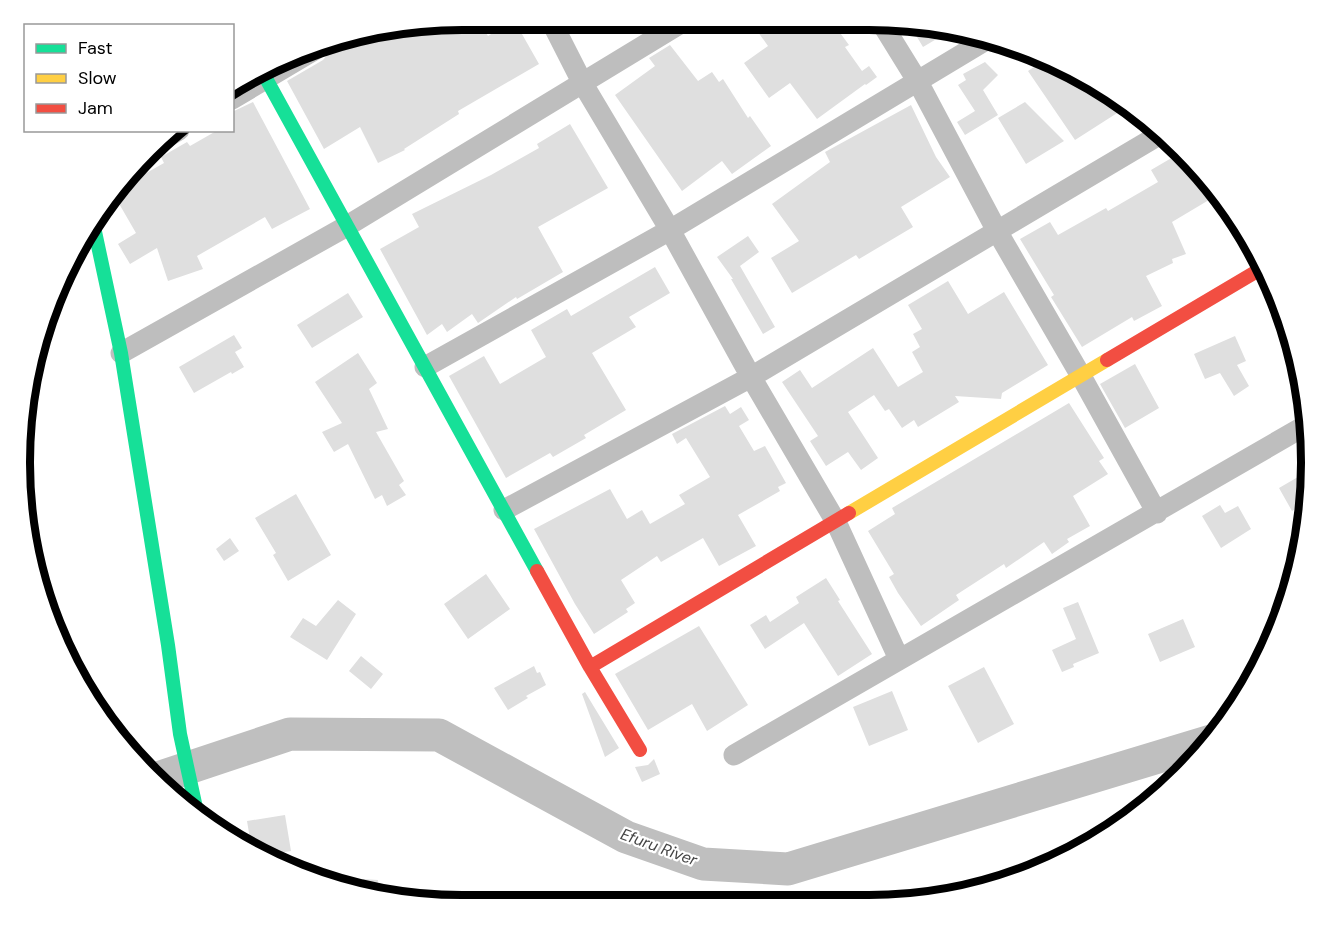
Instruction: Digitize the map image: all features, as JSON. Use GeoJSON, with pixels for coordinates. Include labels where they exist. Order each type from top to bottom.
{"type":"FeatureCollection","features":[{"type":"Feature","properties":{"kind":"street"},"geometry":{"type":"LineString","coordinates":[[556,30],[583,84],[670,230],[751,377],[836,522],[899,660]]}},
{"type":"Feature","properties":{"kind":"street"},"geometry":{"type":"LineString","coordinates":[[121,353],[347,226],[670,30]]}},
{"type":"Feature","properties":{"kind":"street"},"geometry":{"type":"LineString","coordinates":[[886,31],[918,82],[997,231],[1081,376],[1156,513]]}},
{"type":"Feature","properties":{"kind":"street"},"geometry":{"type":"LineString","coordinates":[[424,367],[670,230],[979,45]]}},
{"type":"Feature","properties":{"kind":"street"},"geometry":{"type":"LineString","coordinates":[[265,78],[591,667],[640,750]]}},
{"type":"Feature","properties":{"kind":"street"},"geometry":{"type":"LineString","coordinates":[[234,98],[251,86]]}},
{"type":"Feature","properties":{"kind":"street"},"geometry":{"type":"LineString","coordinates":[[504,510],[751,377],[1155,138]]}},
{"type":"Feature","properties":{"kind":"street"},"geometry":{"type":"LineString","coordinates":[[96,234],[121,353],[180,734],[195,803]]}},
{"type":"Feature","properties":{"kind":"street"},"geometry":{"type":"LineString","coordinates":[[591,667],[1256,272]]}},
{"type":"Feature","properties":{"kind":"street"},"geometry":{"type":"LineString","coordinates":[[734,755],[1299,429]]}},
{"type":"Feature","properties":{"kind":"building"},"geometry":{"type":"Polygon","coordinates":[[[484,30],[488,36],[498,30],[520,30],[539,64],[458,111],[459,114],[405,150],[378,163],[360,127],[324,149],[287,81],[323,60],[336,49],[378,38],[406,34],[484,30]]]}},
{"type":"Feature","properties":{"kind":"building"},"geometry":{"type":"Polygon","coordinates":[[[757,30],[838,30],[849,45],[845,47],[862,71],[869,66],[877,77],[817,119],[790,83],[769,98],[744,63],[768,46],[757,30]]]}},
{"type":"Feature","properties":{"kind":"building"},"geometry":{"type":"Polygon","coordinates":[[[915,33],[941,36],[923,47],[915,33]]]}},
{"type":"Feature","properties":{"kind":"building"},"geometry":{"type":"Polygon","coordinates":[[[670,45],[698,81],[712,72],[719,82],[723,79],[748,118],[750,116],[771,146],[732,174],[722,161],[682,191],[615,95],[655,66],[649,58],[670,45]]]}},
{"type":"Feature","properties":{"kind":"building"},"geometry":{"type":"Polygon","coordinates":[[[1030,61],[1085,88],[1120,111],[1075,140],[1028,71],[1034,67],[1030,61]]]}},
{"type":"Feature","properties":{"kind":"building"},"geometry":{"type":"Polygon","coordinates":[[[985,62],[998,75],[983,90],[998,115],[965,135],[957,122],[975,111],[958,85],[966,80],[963,74],[985,62]]]}},
{"type":"Feature","properties":{"kind":"building"},"geometry":{"type":"Polygon","coordinates":[[[253,102],[310,209],[272,229],[265,217],[197,256],[203,269],[168,281],[157,248],[130,264],[118,244],[136,233],[118,201],[135,179],[164,163],[161,157],[187,142],[190,146],[214,132],[234,132],[234,111],[253,102]]]}},
{"type":"Feature","properties":{"kind":"building"},"geometry":{"type":"Polygon","coordinates":[[[1025,102],[1064,141],[1026,164],[998,118],[1025,102]]]}},
{"type":"Feature","properties":{"kind":"building"},"geometry":{"type":"Polygon","coordinates":[[[911,105],[936,157],[950,177],[901,207],[913,227],[859,259],[856,255],[792,293],[771,258],[799,241],[772,204],[830,162],[825,152],[911,105]]]}},
{"type":"Feature","properties":{"kind":"building"},"geometry":{"type":"Polygon","coordinates":[[[570,124],[608,188],[538,227],[563,272],[517,299],[516,297],[478,323],[472,314],[447,332],[442,324],[427,335],[380,249],[419,227],[412,214],[491,175],[539,148],[537,144],[570,124]]]}},
{"type":"Feature","properties":{"kind":"building"},"geometry":{"type":"Polygon","coordinates":[[[1174,157],[1212,198],[1172,222],[1186,254],[1172,259],[1173,263],[1146,276],[1162,306],[1134,321],[1132,317],[1082,347],[1051,297],[1054,295],[1020,239],[1050,222],[1058,235],[1106,208],[1108,211],[1158,182],[1151,170],[1174,157]]]}},
{"type":"Feature","properties":{"kind":"building"},"geometry":{"type":"Polygon","coordinates":[[[748,236],[759,252],[740,266],[775,327],[763,334],[731,279],[733,279],[717,257],[748,236]]]}},
{"type":"Feature","properties":{"kind":"building"},"geometry":{"type":"Polygon","coordinates":[[[655,267],[670,293],[629,317],[636,327],[592,353],[626,410],[584,435],[586,438],[553,457],[550,453],[506,478],[449,376],[484,356],[500,384],[546,357],[531,330],[567,309],[571,316],[655,267]]]}},
{"type":"Feature","properties":{"kind":"building"},"geometry":{"type":"Polygon","coordinates":[[[948,281],[968,314],[1004,292],[1048,365],[1002,393],[1001,399],[955,396],[959,402],[918,427],[914,420],[902,428],[889,409],[885,411],[874,395],[848,412],[878,458],[861,470],[848,452],[826,466],[810,441],[818,436],[782,382],[800,370],[812,388],[873,348],[898,387],[923,372],[912,352],[920,347],[913,334],[922,329],[908,305],[948,281]]]}},
{"type":"Feature","properties":{"kind":"building"},"geometry":{"type":"Polygon","coordinates":[[[348,293],[363,317],[312,348],[297,325],[348,293]]]}},
{"type":"Feature","properties":{"kind":"building"},"geometry":{"type":"Polygon","coordinates":[[[234,335],[242,348],[235,352],[244,367],[194,393],[179,367],[234,335]]]}},
{"type":"Feature","properties":{"kind":"building"},"geometry":{"type":"Polygon","coordinates":[[[1235,336],[1246,361],[1237,365],[1249,386],[1234,396],[1220,373],[1205,379],[1194,354],[1235,336]]]}},
{"type":"Feature","properties":{"kind":"building"},"geometry":{"type":"Polygon","coordinates":[[[358,353],[377,383],[369,389],[388,429],[376,432],[404,481],[399,485],[406,495],[387,506],[382,495],[375,499],[348,444],[334,452],[322,432],[342,423],[315,382],[358,353]]]}},
{"type":"Feature","properties":{"kind":"building"},"geometry":{"type":"Polygon","coordinates":[[[1135,364],[1159,408],[1125,428],[1100,384],[1135,364]]]}},
{"type":"Feature","properties":{"kind":"building"},"geometry":{"type":"Polygon","coordinates":[[[1069,403],[1104,458],[1099,461],[1108,474],[1073,496],[1090,526],[1067,539],[1069,542],[1052,554],[1044,542],[1006,568],[1004,564],[956,595],[959,600],[921,626],[889,577],[894,574],[868,531],[895,514],[892,508],[1069,403]]]}},
{"type":"Feature","properties":{"kind":"building"},"geometry":{"type":"Polygon","coordinates":[[[725,406],[730,414],[741,407],[749,420],[739,426],[754,451],[765,446],[786,483],[778,487],[780,491],[738,515],[756,546],[719,566],[703,538],[661,562],[657,556],[621,580],[635,603],[626,609],[628,612],[594,634],[534,529],[610,489],[627,519],[642,510],[650,524],[685,504],[679,495],[710,477],[686,438],[677,444],[672,434],[725,406]]]}},
{"type":"Feature","properties":{"kind":"building"},"geometry":{"type":"Polygon","coordinates":[[[1301,475],[1298,507],[1292,511],[1279,488],[1301,475]]]}},
{"type":"Feature","properties":{"kind":"building"},"geometry":{"type":"Polygon","coordinates":[[[296,494],[331,555],[288,581],[273,555],[276,553],[255,518],[296,494]]]}},
{"type":"Feature","properties":{"kind":"building"},"geometry":{"type":"Polygon","coordinates":[[[1220,505],[1225,513],[1238,506],[1251,529],[1221,548],[1202,516],[1220,505]]]}},
{"type":"Feature","properties":{"kind":"building"},"geometry":{"type":"Polygon","coordinates":[[[230,538],[239,551],[224,561],[216,549],[230,538]]]}},
{"type":"Feature","properties":{"kind":"building"},"geometry":{"type":"Polygon","coordinates":[[[486,574],[510,609],[468,639],[444,604],[486,574]]]}},
{"type":"Feature","properties":{"kind":"building"},"geometry":{"type":"Polygon","coordinates":[[[826,578],[872,654],[838,676],[804,623],[765,649],[750,625],[766,615],[770,622],[799,603],[796,597],[826,578]]]}},
{"type":"Feature","properties":{"kind":"building"},"geometry":{"type":"Polygon","coordinates":[[[338,600],[356,614],[327,660],[290,637],[303,618],[316,626],[338,600]]]}},
{"type":"Feature","properties":{"kind":"building"},"geometry":{"type":"Polygon","coordinates":[[[1078,602],[1099,653],[1073,664],[1074,667],[1062,672],[1052,650],[1076,639],[1063,608],[1078,602]]]}},
{"type":"Feature","properties":{"kind":"building"},"geometry":{"type":"Polygon","coordinates":[[[1183,619],[1195,647],[1160,662],[1148,634],[1183,619]]]}},
{"type":"Feature","properties":{"kind":"building"},"geometry":{"type":"Polygon","coordinates":[[[699,626],[748,705],[707,731],[692,704],[648,730],[615,674],[699,626]]]}},
{"type":"Feature","properties":{"kind":"building"},"geometry":{"type":"Polygon","coordinates":[[[361,656],[383,674],[371,689],[349,671],[361,656]]]}},
{"type":"Feature","properties":{"kind":"building"},"geometry":{"type":"Polygon","coordinates":[[[534,666],[537,673],[540,672],[546,685],[526,696],[528,698],[508,710],[494,688],[534,666]]]}},
{"type":"Feature","properties":{"kind":"building"},"geometry":{"type":"Polygon","coordinates":[[[984,667],[1014,724],[978,743],[948,686],[984,667]]]}},
{"type":"Feature","properties":{"kind":"building"},"geometry":{"type":"Polygon","coordinates":[[[892,691],[908,730],[869,746],[853,707],[892,691]]]}},
{"type":"Feature","properties":{"kind":"building"},"geometry":{"type":"Polygon","coordinates":[[[585,692],[619,748],[605,757],[582,694],[585,692]]]}},
{"type":"Feature","properties":{"kind":"building"},"geometry":{"type":"Polygon","coordinates":[[[654,759],[660,774],[642,782],[635,767],[648,765],[654,759]]]}},
{"type":"Feature","properties":{"kind":"building"},"geometry":{"type":"Polygon","coordinates":[[[285,815],[291,851],[278,853],[250,839],[247,821],[285,815]]]}},
{"type":"Feature","properties":{"kind":"building"},"geometry":{"type":"Polygon","coordinates":[[[363,879],[378,880],[377,887],[363,883],[363,879]]]}},
{"type":"Feature","properties":{"kind":"waterway","name":"Efuru River"},"geometry":{"type":"LineString","coordinates":[[165,776],[290,734],[439,735],[626,837],[703,864],[788,869],[1196,746]]}},
{"type":"Feature","properties":{"kind":"traffic: fast"},"geometry":{"type":"LineString","coordinates":[[266,78],[537,571]]}},
{"type":"Feature","properties":{"kind":"traffic: fast"},"geometry":{"type":"LineString","coordinates":[[96,234],[121,353],[180,734],[195,803]]}},
{"type":"Feature","properties":{"kind":"traffic: slow"},"geometry":{"type":"LineString","coordinates":[[849,513],[1107,360]]}},
{"type":"Feature","properties":{"kind":"traffic: jam"},"geometry":{"type":"LineString","coordinates":[[1107,360],[1256,272]]}},
{"type":"Feature","properties":{"kind":"traffic: jam"},"geometry":{"type":"LineString","coordinates":[[590,667],[849,513]]}},
{"type":"Feature","properties":{"kind":"traffic: jam"},"geometry":{"type":"LineString","coordinates":[[537,571],[590,667],[640,750]]}}]}
